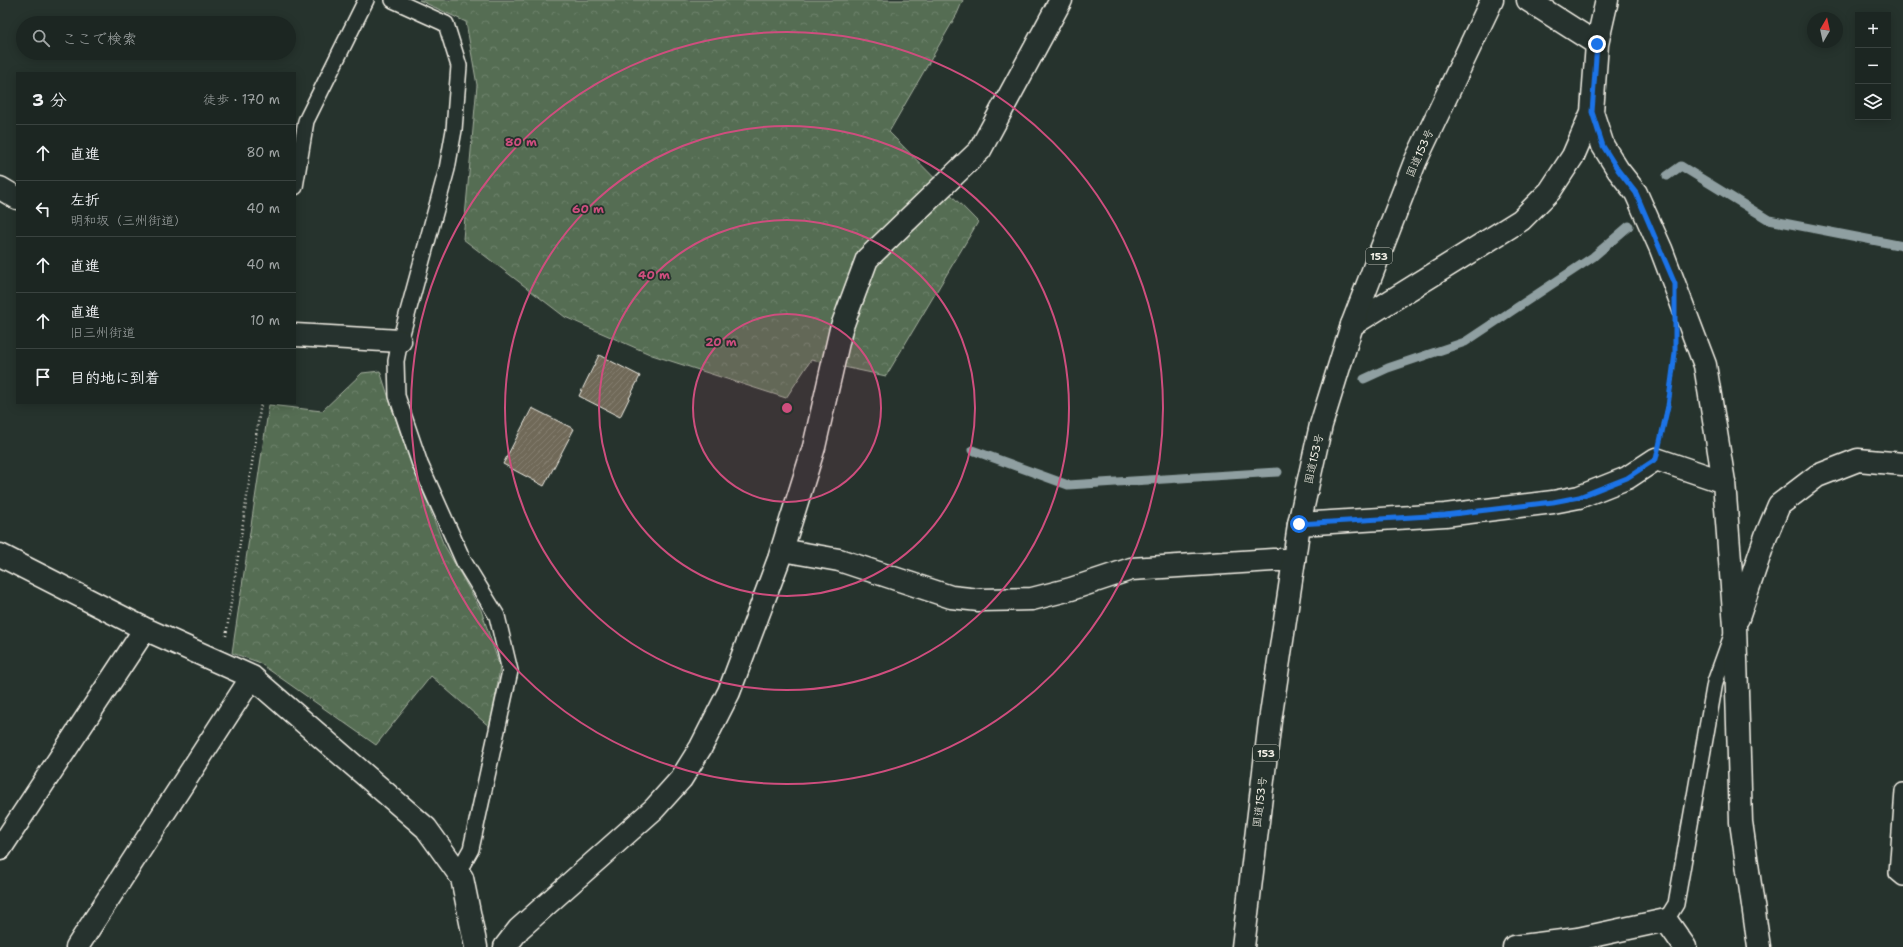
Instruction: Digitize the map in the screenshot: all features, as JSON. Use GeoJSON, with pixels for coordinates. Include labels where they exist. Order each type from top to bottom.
{"type":"FeatureCollection","features":[{"type":"Feature","properties":{"kind":"main road"},"geometry":{"type":"LineString","coordinates":[[505,947],[519,929],[654,809],[681,779],[701,747],[729,692],[782,550],[814,447],[840,329],[868,259],[980,150],[1061,0]]}},
{"type":"Feature","properties":{"kind":"main road","name":"国道153号"},"geometry":{"type":"LineString","coordinates":[[1243,947],[1270,720],[1299,524],[1321,425],[1352,325],[1415,162],[1492,0]]}},
{"type":"Feature","properties":{"kind":"main road"},"geometry":{"type":"LineString","coordinates":[[1528,0],[1597,44]]}},
{"type":"Feature","properties":{"kind":"main road"},"geometry":{"type":"LineString","coordinates":[[1352,325],[1521,220],[1550,191],[1573,156],[1592,112],[1597,44],[1607,0]]}},
{"type":"Feature","properties":{"kind":"main road"},"geometry":{"type":"LineString","coordinates":[[1592,112],[1603,146],[1618,170],[1636,193],[1661,249],[1705,365],[1724,482],[1735,626],[1741,822],[1759,947]]}},
{"type":"Feature","properties":{"kind":"main road"},"geometry":{"type":"LineString","coordinates":[[0,188],[16,197]]}},
{"type":"Feature","properties":{"kind":"main road"},"geometry":{"type":"LineString","coordinates":[[296,335],[400,341]]}},
{"type":"Feature","properties":{"kind":"main road"},"geometry":{"type":"LineString","coordinates":[[1299,524],[1445,515],[1553,502],[1579,497],[1627,478],[1656,459],[1724,482]]}},
{"type":"Feature","properties":{"kind":"main road"},"geometry":{"type":"LineString","coordinates":[[1735,626],[1766,536],[1779,505],[1817,476],[1858,460],[1903,464]]}},
{"type":"Feature","properties":{"kind":"main road"},"geometry":{"type":"LineString","coordinates":[[782,550],[839,560],[951,597],[979,600],[1032,599],[1071,589],[1131,569],[1294,560]]}},
{"type":"Feature","properties":{"kind":"main road"},"geometry":{"type":"LineString","coordinates":[[0,555],[145,629],[252,677],[426,828],[462,878],[476,947]]}},
{"type":"Feature","properties":{"kind":"main road"},"geometry":{"type":"LineString","coordinates":[[0,849],[145,629]]}},
{"type":"Feature","properties":{"kind":"main road"},"geometry":{"type":"LineString","coordinates":[[77,947],[252,677]]}},
{"type":"Feature","properties":{"kind":"main road"},"geometry":{"type":"LineString","coordinates":[[1514,947],[1578,939],[1666,920],[1685,947]]}},
{"type":"Feature","properties":{"kind":"lane"},"geometry":{"type":"LineString","coordinates":[[296,181],[306,121],[366,0]]}},
{"type":"Feature","properties":{"kind":"lane"},"geometry":{"type":"LineString","coordinates":[[393,0],[446,24],[459,66],[454,130],[447,169],[400,341],[396,361],[397,396],[420,464],[464,562],[497,616],[510,671],[472,849],[458,872]]}},
{"type":"Feature","properties":{"kind":"lane"},"geometry":{"type":"LineString","coordinates":[[1666,920],[1676,904],[1715,682],[1735,626]]}},
{"type":"Feature","properties":{"kind":"lane"},"geometry":{"type":"LineString","coordinates":[[1903,792],[1897,872],[1903,878]]}},
{"type":"Feature","properties":{"kind":"path"},"geometry":{"type":"LineString","coordinates":[[1656,459],[1668,406],[1674,361]]}},
{"type":"Feature","properties":{"kind":"path"},"geometry":{"type":"LineString","coordinates":[[222,664],[261,404]]}},
{"type":"Feature","properties":{"kind":"green space"},"geometry":{"type":"Polygon","coordinates":[[[419,0],[963,0],[957,14],[889,132],[978,222],[886,376],[811,360],[786,398],[652,355],[565,317],[463,239],[477,85],[466,22],[419,0]]]}},
{"type":"Feature","properties":{"kind":"green space"},"geometry":{"type":"Polygon","coordinates":[[[380,371],[402,438],[443,543],[481,610],[500,667],[491,728],[431,676],[376,745],[258,662],[232,653],[269,405],[322,411],[362,373],[380,371]]]}},
{"type":"Feature","properties":{"kind":"building"},"geometry":{"type":"Polygon","coordinates":[[[599,355],[640,376],[620,417],[579,396],[599,355]]]}},
{"type":"Feature","properties":{"kind":"building"},"geometry":{"type":"Polygon","coordinates":[[[532,408],[574,429],[544,486],[503,464],[532,408]]]}},
{"type":"Feature","properties":{"kind":"waterway"},"geometry":{"type":"LineString","coordinates":[[1667,176],[1681,166],[1769,220],[1903,246]]}},
{"type":"Feature","properties":{"kind":"waterway"},"geometry":{"type":"LineString","coordinates":[[1364,379],[1388,368],[1465,342],[1593,257],[1629,226]]}},
{"type":"Feature","properties":{"kind":"waterway"},"geometry":{"type":"LineString","coordinates":[[972,450],[1068,485],[1278,472]]}},
{"type":"Feature","properties":{"kind":"route"},"geometry":{"type":"LineString","coordinates":[[1299,524],[1445,515],[1553,502],[1579,497],[1627,478],[1656,459],[1668,406],[1675,353],[1675,284],[1636,193],[1618,170],[1603,146],[1592,112],[1597,44]]}}]}
